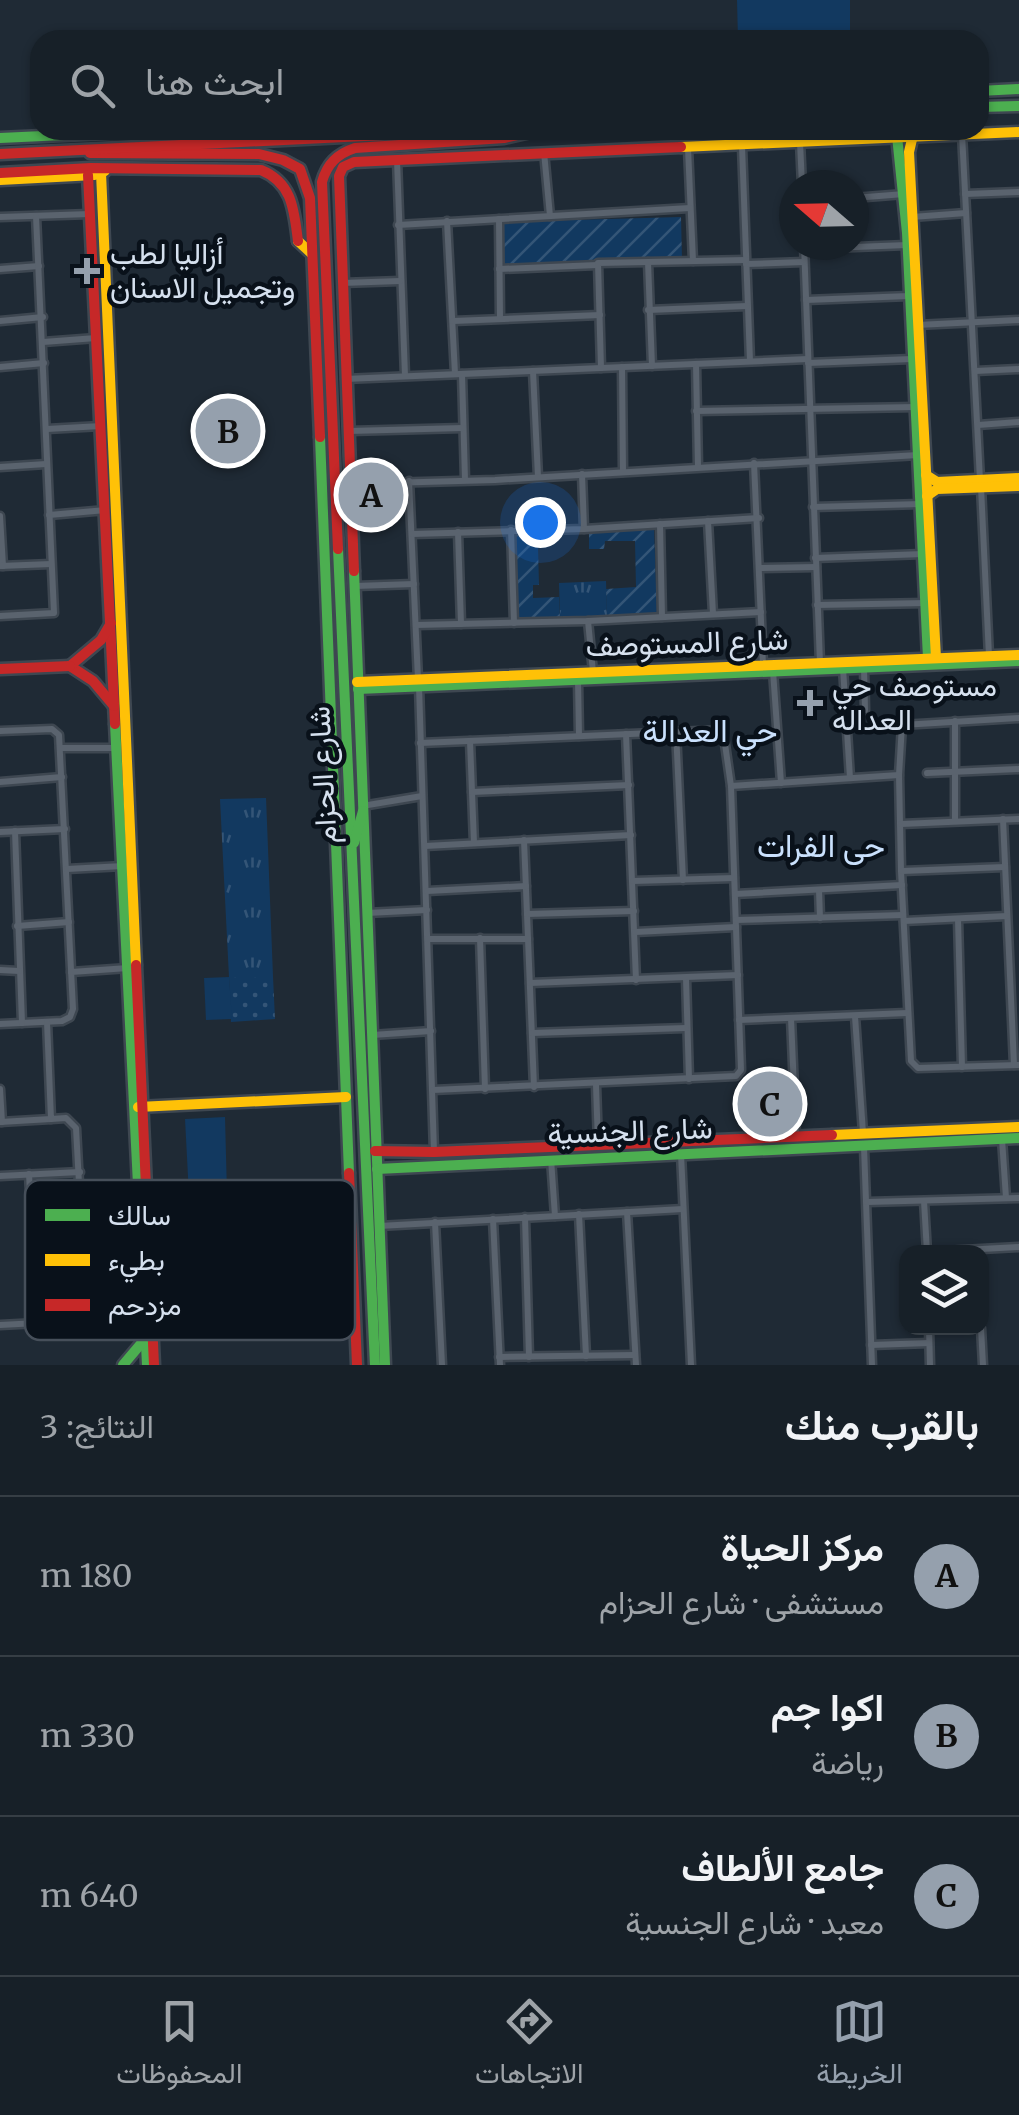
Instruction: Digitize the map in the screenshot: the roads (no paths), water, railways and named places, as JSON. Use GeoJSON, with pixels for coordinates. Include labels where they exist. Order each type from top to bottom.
{"type":"FeatureCollection","features":[{"type":"Feature","properties":{"kind":"main road"},"geometry":{"type":"LineString","coordinates":[[989,90],[1019,89]]}},
{"type":"Feature","properties":{"kind":"main road"},"geometry":{"type":"LineString","coordinates":[[989,107],[1019,106]]}},
{"type":"Feature","properties":{"kind":"main road"},"geometry":{"type":"LineString","coordinates":[[989,133],[1019,132]]}},
{"type":"Feature","properties":{"kind":"main road"},"geometry":{"type":"LineString","coordinates":[[0,138],[30,137]]}},
{"type":"Feature","properties":{"kind":"main road"},"geometry":{"type":"LineString","coordinates":[[0,154],[282,140]]}},
{"type":"Feature","properties":{"kind":"main road","name":"شارع الحزام"},"geometry":{"type":"LineString","coordinates":[[375,1365],[374,1226],[358,1000],[322,182],[334,157],[355,148],[474,140]]}},
{"type":"Feature","properties":{"kind":"main road"},"geometry":{"type":"LineString","coordinates":[[385,1365],[374,1226],[377,1169],[339,176],[343,167],[354,162],[832,140]]}},
{"type":"Feature","properties":{"kind":"main road"},"geometry":{"type":"LineString","coordinates":[[899,140],[905,152],[912,217],[912,360],[930,489],[932,658]]}},
{"type":"Feature","properties":{"kind":"main road"},"geometry":{"type":"LineString","coordinates":[[911,140],[905,152],[904,194],[917,325],[918,455],[930,489],[923,554],[929,602]]}},
{"type":"Feature","properties":{"kind":"main road","name":"شارع الحزام"},"geometry":{"type":"LineString","coordinates":[[78,150],[124,156],[263,153],[291,160],[305,178],[310,198],[349,1180]]}},
{"type":"Feature","properties":{"kind":"main road"},"geometry":{"type":"LineString","coordinates":[[0,176],[234,167],[270,172],[288,190],[298,241],[312,254]]}},
{"type":"Feature","properties":{"kind":"main road"},"geometry":{"type":"LineString","coordinates":[[0,176],[91,168],[103,172]]}},
{"type":"Feature","properties":{"kind":"main road"},"geometry":{"type":"LineString","coordinates":[[103,172],[96,338],[109,467],[106,510],[143,1180]]}},
{"type":"Feature","properties":{"kind":"main road"},"geometry":{"type":"LineString","coordinates":[[88,175],[90,214],[98,247],[139,1180]]}},
{"type":"Feature","properties":{"kind":"main road"},"geometry":{"type":"LineString","coordinates":[[328,325],[343,325]]}},
{"type":"Feature","properties":{"kind":"main road"},"geometry":{"type":"LineString","coordinates":[[930,489],[1019,482]]}},
{"type":"Feature","properties":{"kind":"main road"},"geometry":{"type":"LineString","coordinates":[[337,520],[351,520]]}},
{"type":"Feature","properties":{"kind":"main road"},"geometry":{"type":"LineString","coordinates":[[326,594],[333,600],[340,593]]}},
{"type":"Feature","properties":{"kind":"main road"},"geometry":{"type":"LineString","coordinates":[[327,622],[334,615],[341,622]]}},
{"type":"Feature","properties":{"kind":"main road"},"geometry":{"type":"LineString","coordinates":[[0,670],[70,666],[101,640],[112,620]]}},
{"type":"Feature","properties":{"kind":"main road","name":"شارع المستوصف"},"geometry":{"type":"LineString","coordinates":[[768,668],[932,658],[1006,658]]}},
{"type":"Feature","properties":{"kind":"main road","name":"شارع المستوصف"},"geometry":{"type":"LineString","coordinates":[[533,678],[578,680],[1019,658]]}},
{"type":"Feature","properties":{"kind":"main road"},"geometry":{"type":"LineString","coordinates":[[70,666],[104,692],[116,711]]}},
{"type":"Feature","properties":{"kind":"main road","name":"شارع المستوصف"},"geometry":{"type":"LineString","coordinates":[[358,685],[593,672],[725,670]]}},
{"type":"Feature","properties":{"kind":"main road"},"geometry":{"type":"LineString","coordinates":[[314,710],[330,709]]}},
{"type":"Feature","properties":{"kind":"main road"},"geometry":{"type":"LineString","coordinates":[[352,850],[363,808]]}},
{"type":"Feature","properties":{"kind":"main road"},"geometry":{"type":"LineString","coordinates":[[341,974],[351,979],[357,972]]}},
{"type":"Feature","properties":{"kind":"main road"},"geometry":{"type":"LineString","coordinates":[[342,1003],[350,994],[358,1000]]}},
{"type":"Feature","properties":{"kind":"main road"},"geometry":{"type":"LineString","coordinates":[[138,1107],[346,1098]]}},
{"type":"Feature","properties":{"kind":"main road","name":"شارع الجنسية"},"geometry":{"type":"LineString","coordinates":[[376,1153],[1019,1127]]}},
{"type":"Feature","properties":{"kind":"main road"},"geometry":{"type":"LineString","coordinates":[[775,1136],[776,1150]]}},
{"type":"Feature","properties":{"kind":"main road"},"geometry":{"type":"LineString","coordinates":[[759,1151],[760,1137]]}},
{"type":"Feature","properties":{"kind":"main road","name":"شارع الجنسية"},"geometry":{"type":"LineString","coordinates":[[377,1169],[1019,1138]]}},
{"type":"Feature","properties":{"kind":"main road"},"geometry":{"type":"LineString","coordinates":[[366,1145],[376,1153]]}},
{"type":"Feature","properties":{"kind":"main road"},"geometry":{"type":"LineString","coordinates":[[368,1180],[377,1169]]}},
{"type":"Feature","properties":{"kind":"main road","name":"شارع الحزام"},"geometry":{"type":"LineString","coordinates":[[355,1338],[356,1365]]}},
{"type":"Feature","properties":{"kind":"main road"},"geometry":{"type":"LineString","coordinates":[[123,1365],[144,1340]]}},
{"type":"Feature","properties":{"kind":"main road"},"geometry":{"type":"LineString","coordinates":[[145,1340],[146,1365]]}},
{"type":"Feature","properties":{"kind":"main road"},"geometry":{"type":"LineString","coordinates":[[152,1340],[154,1365]]}},
{"type":"Feature","properties":{"kind":"street"},"geometry":{"type":"LineString","coordinates":[[962,140],[990,656]]}},
{"type":"Feature","properties":{"kind":"street"},"geometry":{"type":"LineString","coordinates":[[800,142],[801,170]]}},
{"type":"Feature","properties":{"kind":"street"},"geometry":{"type":"LineString","coordinates":[[742,146],[750,361]]}},
{"type":"Feature","properties":{"kind":"street"},"geometry":{"type":"LineString","coordinates":[[688,148],[693,262]]}},
{"type":"Feature","properties":{"kind":"street"},"geometry":{"type":"LineString","coordinates":[[544,152],[550,216]]}},
{"type":"Feature","properties":{"kind":"street"},"geometry":{"type":"LineString","coordinates":[[397,160],[405,376]]}},
{"type":"Feature","properties":{"kind":"street"},"geometry":{"type":"LineString","coordinates":[[965,194],[1019,192]]}},
{"type":"Feature","properties":{"kind":"street"},"geometry":{"type":"LineString","coordinates":[[869,197],[904,194]]}},
{"type":"Feature","properties":{"kind":"street"},"geometry":{"type":"LineString","coordinates":[[398,225],[690,208]]}},
{"type":"Feature","properties":{"kind":"street"},"geometry":{"type":"LineString","coordinates":[[912,217],[966,213]]}},
{"type":"Feature","properties":{"kind":"street"},"geometry":{"type":"LineString","coordinates":[[0,217],[90,214]]}},
{"type":"Feature","properties":{"kind":"street"},"geometry":{"type":"LineString","coordinates":[[0,616],[54,612],[36,216]]}},
{"type":"Feature","properties":{"kind":"street"},"geometry":{"type":"LineString","coordinates":[[499,220],[500,319]]}},
{"type":"Feature","properties":{"kind":"street"},"geometry":{"type":"LineString","coordinates":[[448,221],[465,480]]}},
{"type":"Feature","properties":{"kind":"street"},"geometry":{"type":"LineString","coordinates":[[869,241],[909,237]]}},
{"type":"Feature","properties":{"kind":"street"},"geometry":{"type":"LineString","coordinates":[[648,262],[652,366]]}},
{"type":"Feature","properties":{"kind":"street"},"geometry":{"type":"LineString","coordinates":[[500,269],[648,262],[804,262],[820,663]]}},
{"type":"Feature","properties":{"kind":"street"},"geometry":{"type":"LineString","coordinates":[[597,265],[602,368]]}},
{"type":"Feature","properties":{"kind":"street"},"geometry":{"type":"LineString","coordinates":[[0,269],[39,266]]}},
{"type":"Feature","properties":{"kind":"street"},"geometry":{"type":"LineString","coordinates":[[342,283],[400,281]]}},
{"type":"Feature","properties":{"kind":"street"},"geometry":{"type":"LineString","coordinates":[[806,300],[909,296]]}},
{"type":"Feature","properties":{"kind":"street"},"geometry":{"type":"LineString","coordinates":[[648,310],[747,306]]}},
{"type":"Feature","properties":{"kind":"street"},"geometry":{"type":"LineString","coordinates":[[452,320],[600,314]]}},
{"type":"Feature","properties":{"kind":"street"},"geometry":{"type":"LineString","coordinates":[[0,321],[43,317]]}},
{"type":"Feature","properties":{"kind":"street"},"geometry":{"type":"LineString","coordinates":[[917,325],[1019,320]]}},
{"type":"Feature","properties":{"kind":"street"},"geometry":{"type":"LineString","coordinates":[[43,342],[96,338]]}},
{"type":"Feature","properties":{"kind":"street"},"geometry":{"type":"LineString","coordinates":[[345,378],[750,361],[912,360]]}},
{"type":"Feature","properties":{"kind":"street"},"geometry":{"type":"LineString","coordinates":[[0,368],[44,363]]}},
{"type":"Feature","properties":{"kind":"street"},"geometry":{"type":"LineString","coordinates":[[696,364],[698,467]]}},
{"type":"Feature","properties":{"kind":"street"},"geometry":{"type":"LineString","coordinates":[[622,367],[624,472]]}},
{"type":"Feature","properties":{"kind":"street"},"geometry":{"type":"LineString","coordinates":[[533,370],[538,477]]}},
{"type":"Feature","properties":{"kind":"street"},"geometry":{"type":"LineString","coordinates":[[974,372],[1019,370]]}},
{"type":"Feature","properties":{"kind":"street"},"geometry":{"type":"LineString","coordinates":[[696,411],[919,406]]}},
{"type":"Feature","properties":{"kind":"street"},"geometry":{"type":"LineString","coordinates":[[978,425],[1019,422]]}},
{"type":"Feature","properties":{"kind":"street"},"geometry":{"type":"LineString","coordinates":[[47,428],[102,426]]}},
{"type":"Feature","properties":{"kind":"street"},"geometry":{"type":"LineString","coordinates":[[347,432],[464,428]]}},
{"type":"Feature","properties":{"kind":"street"},"geometry":{"type":"LineString","coordinates":[[350,484],[918,455]]}},
{"type":"Feature","properties":{"kind":"street"},"geometry":{"type":"LineString","coordinates":[[754,463],[762,612],[781,782]]}},
{"type":"Feature","properties":{"kind":"street"},"geometry":{"type":"LineString","coordinates":[[0,466],[46,464]]}},
{"type":"Feature","properties":{"kind":"street"},"geometry":{"type":"LineString","coordinates":[[582,474],[584,529]]}},
{"type":"Feature","properties":{"kind":"street"},"geometry":{"type":"LineString","coordinates":[[409,481],[434,1152]]}},
{"type":"Feature","properties":{"kind":"street"},"geometry":{"type":"LineString","coordinates":[[814,507],[930,489]]}},
{"type":"Feature","properties":{"kind":"street"},"geometry":{"type":"LineString","coordinates":[[49,515],[106,510]]}},
{"type":"Feature","properties":{"kind":"street"},"geometry":{"type":"LineString","coordinates":[[0,516],[2,566],[51,564]]}},
{"type":"Feature","properties":{"kind":"street"},"geometry":{"type":"LineString","coordinates":[[412,534],[759,518]]}},
{"type":"Feature","properties":{"kind":"street"},"geometry":{"type":"LineString","coordinates":[[708,521],[712,614]]}},
{"type":"Feature","properties":{"kind":"street"},"geometry":{"type":"LineString","coordinates":[[660,524],[662,617]]}},
{"type":"Feature","properties":{"kind":"street"},"geometry":{"type":"LineString","coordinates":[[511,530],[514,623]]}},
{"type":"Feature","properties":{"kind":"street"},"geometry":{"type":"LineString","coordinates":[[458,532],[462,624]]}},
{"type":"Feature","properties":{"kind":"street"},"geometry":{"type":"LineString","coordinates":[[760,568],[923,554]]}},
{"type":"Feature","properties":{"kind":"street"},"geometry":{"type":"LineString","coordinates":[[354,586],[414,584]]}},
{"type":"Feature","properties":{"kind":"street"},"geometry":{"type":"LineString","coordinates":[[817,605],[929,602]]}},
{"type":"Feature","properties":{"kind":"street"},"geometry":{"type":"LineString","coordinates":[[416,625],[762,612]]}},
{"type":"Feature","properties":{"kind":"street"},"geometry":{"type":"LineString","coordinates":[[588,621],[593,672]]}},
{"type":"Feature","properties":{"kind":"street"},"geometry":{"type":"LineString","coordinates":[[843,668],[850,778]]}},
{"type":"Feature","properties":{"kind":"street"},"geometry":{"type":"LineString","coordinates":[[846,713],[865,710],[864,668]]}},
{"type":"Feature","properties":{"kind":"street"},"geometry":{"type":"LineString","coordinates":[[578,680],[580,736]]}},
{"type":"Feature","properties":{"kind":"street"},"geometry":{"type":"LineString","coordinates":[[1003,819],[1007,916],[1014,964],[1016,1065],[913,1066],[901,870],[902,725],[1019,718]]}},
{"type":"Feature","properties":{"kind":"street"},"geometry":{"type":"LineString","coordinates":[[955,721],[955,822]]}},
{"type":"Feature","properties":{"kind":"street"},"geometry":{"type":"LineString","coordinates":[[0,731],[52,729],[59,735],[72,1014],[65,1020],[0,1024]]}},
{"type":"Feature","properties":{"kind":"street"},"geometry":{"type":"LineString","coordinates":[[420,743],[723,730],[735,894],[740,1074],[596,1085],[433,1090]]}},
{"type":"Feature","properties":{"kind":"street"},"geometry":{"type":"LineString","coordinates":[[676,731],[683,880]]}},
{"type":"Feature","properties":{"kind":"street"},"geometry":{"type":"LineString","coordinates":[[626,734],[636,980]]}},
{"type":"Feature","properties":{"kind":"street"},"geometry":{"type":"LineString","coordinates":[[470,741],[474,842]]}},
{"type":"Feature","properties":{"kind":"street"},"geometry":{"type":"LineString","coordinates":[[60,748],[118,748]]}},
{"type":"Feature","properties":{"kind":"street"},"geometry":{"type":"LineString","coordinates":[[927,774],[1019,770]]}},
{"type":"Feature","properties":{"kind":"street"},"geometry":{"type":"LineString","coordinates":[[730,786],[899,776]]}},
{"type":"Feature","properties":{"kind":"street"},"geometry":{"type":"LineString","coordinates":[[0,782],[62,777]]}},
{"type":"Feature","properties":{"kind":"street"},"geometry":{"type":"LineString","coordinates":[[472,792],[629,786]]}},
{"type":"Feature","properties":{"kind":"street"},"geometry":{"type":"LineString","coordinates":[[363,808],[422,796]]}},
{"type":"Feature","properties":{"kind":"street"},"geometry":{"type":"LineString","coordinates":[[901,824],[1019,818]]}},
{"type":"Feature","properties":{"kind":"street"},"geometry":{"type":"LineString","coordinates":[[0,832],[65,829]]}},
{"type":"Feature","properties":{"kind":"street"},"geometry":{"type":"LineString","coordinates":[[14,831],[22,1023]]}},
{"type":"Feature","properties":{"kind":"street"},"geometry":{"type":"LineString","coordinates":[[425,846],[631,834]]}},
{"type":"Feature","properties":{"kind":"street"},"geometry":{"type":"LineString","coordinates":[[524,840],[534,1087]]}},
{"type":"Feature","properties":{"kind":"street"},"geometry":{"type":"LineString","coordinates":[[67,869],[123,866]]}},
{"type":"Feature","properties":{"kind":"street"},"geometry":{"type":"LineString","coordinates":[[901,870],[1006,866]]}},
{"type":"Feature","properties":{"kind":"street"},"geometry":{"type":"LineString","coordinates":[[633,882],[734,878]]}},
{"type":"Feature","properties":{"kind":"street"},"geometry":{"type":"LineString","coordinates":[[735,894],[902,885]]}},
{"type":"Feature","properties":{"kind":"street"},"geometry":{"type":"LineString","coordinates":[[427,891],[526,886]]}},
{"type":"Feature","properties":{"kind":"street"},"geometry":{"type":"LineString","coordinates":[[1006,887],[1019,886]]}},
{"type":"Feature","properties":{"kind":"street"},"geometry":{"type":"LineString","coordinates":[[819,890],[820,918]]}},
{"type":"Feature","properties":{"kind":"street"},"geometry":{"type":"LineString","coordinates":[[367,913],[427,910]]}},
{"type":"Feature","properties":{"kind":"street"},"geometry":{"type":"LineString","coordinates":[[527,914],[634,910]]}},
{"type":"Feature","properties":{"kind":"street"},"geometry":{"type":"LineString","coordinates":[[635,932],[820,918],[1007,916]]}},
{"type":"Feature","properties":{"kind":"street"},"geometry":{"type":"LineString","coordinates":[[958,919],[962,1067]]}},
{"type":"Feature","properties":{"kind":"street"},"geometry":{"type":"LineString","coordinates":[[17,926],[69,922]]}},
{"type":"Feature","properties":{"kind":"street"},"geometry":{"type":"LineString","coordinates":[[428,938],[528,939]]}},
{"type":"Feature","properties":{"kind":"street"},"geometry":{"type":"LineString","coordinates":[[480,938],[485,1088]]}},
{"type":"Feature","properties":{"kind":"street"},"geometry":{"type":"LineString","coordinates":[[71,972],[128,968]]}},
{"type":"Feature","properties":{"kind":"street"},"geometry":{"type":"LineString","coordinates":[[0,970],[20,971]]}},
{"type":"Feature","properties":{"kind":"street"},"geometry":{"type":"LineString","coordinates":[[530,983],[738,975]]}},
{"type":"Feature","properties":{"kind":"street"},"geometry":{"type":"LineString","coordinates":[[686,978],[689,1080]]}},
{"type":"Feature","properties":{"kind":"street"},"geometry":{"type":"LineString","coordinates":[[739,1020],[908,1013]]}},
{"type":"Feature","properties":{"kind":"street"},"geometry":{"type":"LineString","coordinates":[[855,1016],[863,1133]]}},
{"type":"Feature","properties":{"kind":"street"},"geometry":{"type":"LineString","coordinates":[[791,1018],[796,1136]]}},
{"type":"Feature","properties":{"kind":"street"},"geometry":{"type":"LineString","coordinates":[[46,1022],[51,1118]]}},
{"type":"Feature","properties":{"kind":"street"},"geometry":{"type":"LineString","coordinates":[[532,1033],[686,1028]]}},
{"type":"Feature","properties":{"kind":"street"},"geometry":{"type":"LineString","coordinates":[[372,1035],[431,1031]]}},
{"type":"Feature","properties":{"kind":"street"},"geometry":{"type":"LineString","coordinates":[[596,1085],[598,1144]]}},
{"type":"Feature","properties":{"kind":"street"},"geometry":{"type":"LineString","coordinates":[[0,1089],[1,1122],[66,1118],[74,1123],[80,1180]]}},
{"type":"Feature","properties":{"kind":"street"},"geometry":{"type":"LineString","coordinates":[[1002,1139],[1006,1198]]}},
{"type":"Feature","properties":{"kind":"street"},"geometry":{"type":"LineString","coordinates":[[864,1146],[872,1365]]}},
{"type":"Feature","properties":{"kind":"street"},"geometry":{"type":"LineString","coordinates":[[682,1154],[691,1365]]}},
{"type":"Feature","properties":{"kind":"street"},"geometry":{"type":"LineString","coordinates":[[551,1159],[555,1216]]}},
{"type":"Feature","properties":{"kind":"street"},"geometry":{"type":"LineString","coordinates":[[0,1176],[80,1172]]}},
{"type":"Feature","properties":{"kind":"street"},"geometry":{"type":"LineString","coordinates":[[30,1174],[30,1180]]}},
{"type":"Feature","properties":{"kind":"street"},"geometry":{"type":"LineString","coordinates":[[866,1202],[1019,1198]]}},
{"type":"Feature","properties":{"kind":"street"},"geometry":{"type":"LineString","coordinates":[[924,1201],[927,1245]]}},
{"type":"Feature","properties":{"kind":"street"},"geometry":{"type":"LineString","coordinates":[[374,1226],[683,1208]]}},
{"type":"Feature","properties":{"kind":"street"},"geometry":{"type":"LineString","coordinates":[[627,1212],[636,1365]]}},
{"type":"Feature","properties":{"kind":"street"},"geometry":{"type":"LineString","coordinates":[[578,1214],[586,1356]]}},
{"type":"Feature","properties":{"kind":"street"},"geometry":{"type":"LineString","coordinates":[[526,1218],[528,1357]]}},
{"type":"Feature","properties":{"kind":"street"},"geometry":{"type":"LineString","coordinates":[[493,1219],[500,1361],[635,1355]]}},
{"type":"Feature","properties":{"kind":"street"},"geometry":{"type":"LineString","coordinates":[[435,1222],[442,1365]]}},
{"type":"Feature","properties":{"kind":"street"},"geometry":{"type":"LineString","coordinates":[[989,1250],[1019,1247]]}},
{"type":"Feature","properties":{"kind":"street"},"geometry":{"type":"LineString","coordinates":[[0,1324],[25,1323]]}},
{"type":"Feature","properties":{"kind":"street"},"geometry":{"type":"LineString","coordinates":[[929,1335],[930,1365]]}},
{"type":"Feature","properties":{"kind":"street"},"geometry":{"type":"LineString","coordinates":[[981,1335],[983,1365]]}},
{"type":"Feature","properties":{"kind":"street"},"geometry":{"type":"LineString","coordinates":[[871,1346],[930,1343]]}},
{"type":"Feature","properties":{"kind":"place","name":"أزاليا لطب وتجميل الاسنان"},"geometry":{"type":"Point","coordinates":[87,271]}},
{"type":"Feature","properties":{"kind":"place","name":"اكوا جم"},"geometry":{"type":"Point","coordinates":[228,431]}},
{"type":"Feature","properties":{"kind":"place","name":"مركز الحياة"},"geometry":{"type":"Point","coordinates":[371,495]}},
{"type":"Feature","properties":{"kind":"place","name":"مستوصف حي العداله"},"geometry":{"type":"Point","coordinates":[810,703]}},
{"type":"Feature","properties":{"kind":"place","name":"جامع الألطاف"},"geometry":{"type":"Point","coordinates":[770,1104]}},
{"type":"Feature","properties":{"kind":"district","name":"حي العدالة"},"geometry":{"type":"Point","coordinates":[710,731]}},
{"type":"Feature","properties":{"kind":"district","name":"حی الفرات"},"geometry":{"type":"Point","coordinates":[821,846]}}]}
